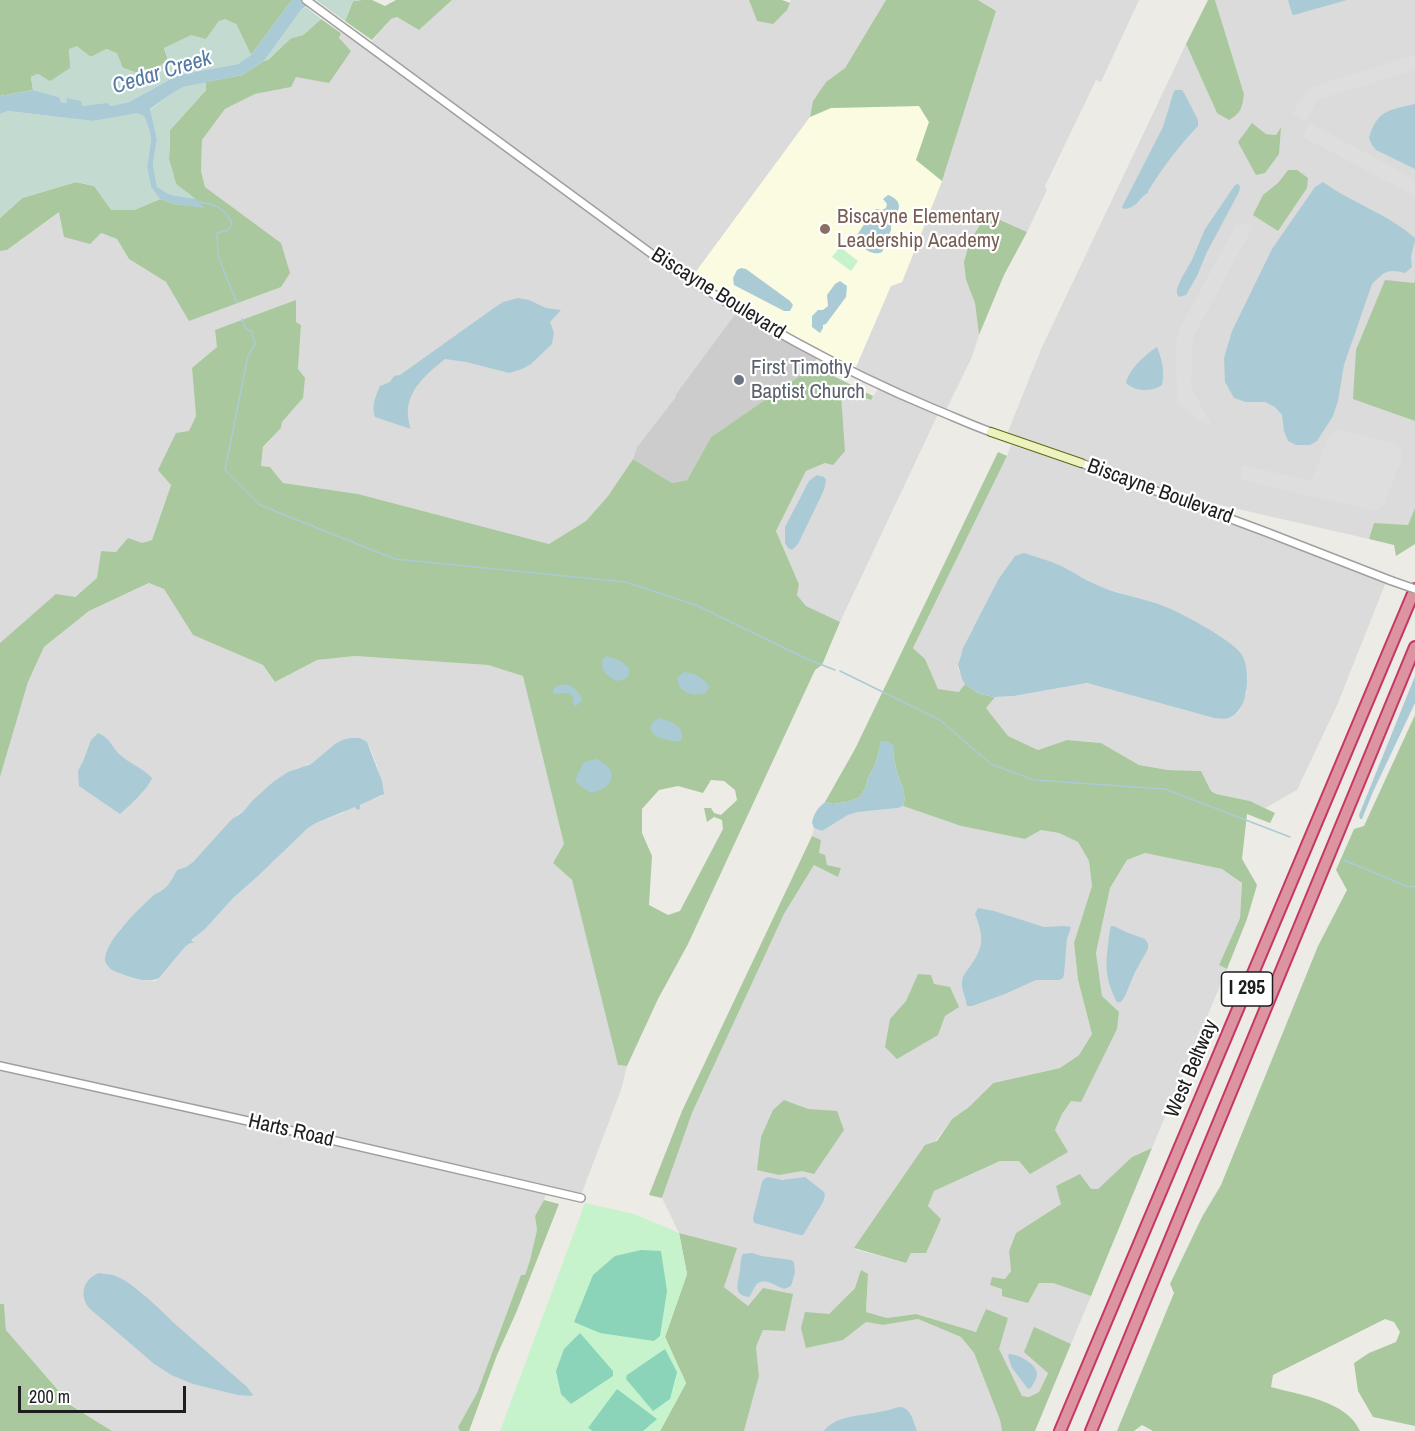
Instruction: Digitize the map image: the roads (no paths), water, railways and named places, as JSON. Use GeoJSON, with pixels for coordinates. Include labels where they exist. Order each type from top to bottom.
{"type":"FeatureCollection","features":[{"type":"Feature","properties":{"kind":"highway","name":"West Beltway"},"geometry":{"type":"LineString","coordinates":[[1059,1431],[1415,589]]}},
{"type":"Feature","properties":{"kind":"highway","name":"I 295"},"geometry":{"type":"LineString","coordinates":[[1091,1431],[1415,646]]}},
{"type":"Feature","properties":{"kind":"main road","name":"Biscayne Boulevard"},"geometry":{"type":"LineString","coordinates":[[991,432],[1081,463]]}},
{"type":"Feature","properties":{"kind":"street","name":"Biscayne Boulevard"},"geometry":{"type":"LineString","coordinates":[[306,0],[702,288],[775,332],[842,367],[991,432]]}},
{"type":"Feature","properties":{"kind":"street","name":"Biscayne Boulevard"},"geometry":{"type":"LineString","coordinates":[[1081,463],[1415,589]]}},
{"type":"Feature","properties":{"kind":"street","name":"Harts Road"},"geometry":{"type":"LineString","coordinates":[[0,1066],[581,1198]]}},
{"type":"Feature","properties":{"kind":"water"},"geometry":{"type":"Polygon","coordinates":[[[292,0],[314,0],[301,10],[264,61],[242,75],[183,87],[150,109],[157,139],[153,164],[157,187],[171,195],[196,199],[204,208],[175,204],[160,199],[151,187],[147,167],[151,140],[144,116],[137,113],[93,121],[8,111],[0,114],[0,96],[33,90],[59,97],[61,102],[67,103],[66,98],[81,101],[82,106],[108,103],[110,106],[129,102],[178,75],[238,64],[251,55],[292,0]]]}},
{"type":"Feature","properties":{"kind":"water"},"geometry":{"type":"Polygon","coordinates":[[[1288,0],[1347,0],[1294,15],[1288,0]]]}},
{"type":"Feature","properties":{"kind":"water"},"geometry":{"type":"Polygon","coordinates":[[[1175,90],[1182,90],[1198,120],[1198,126],[1165,165],[1148,193],[1132,207],[1124,209],[1122,207],[1163,127],[1175,90]]]}},
{"type":"Feature","properties":{"kind":"water"},"geometry":{"type":"Polygon","coordinates":[[[1415,104],[1415,169],[1376,150],[1369,138],[1376,122],[1385,113],[1415,104]]]}},
{"type":"Feature","properties":{"kind":"water"},"geometry":{"type":"Polygon","coordinates":[[[1323,182],[1393,222],[1415,238],[1415,241],[1411,256],[1412,267],[1405,273],[1387,272],[1372,284],[1344,365],[1333,416],[1317,441],[1310,445],[1296,445],[1288,441],[1282,415],[1275,407],[1265,402],[1246,402],[1234,398],[1225,382],[1224,358],[1232,331],[1272,249],[1315,187],[1323,182]]]}},
{"type":"Feature","properties":{"kind":"water"},"geometry":{"type":"Polygon","coordinates":[[[1238,184],[1239,192],[1197,276],[1186,295],[1179,297],[1177,289],[1205,229],[1235,185],[1238,184]]]}},
{"type":"Feature","properties":{"kind":"water"},"geometry":{"type":"Polygon","coordinates":[[[888,195],[897,201],[899,209],[891,219],[891,230],[882,252],[870,252],[862,247],[857,235],[873,211],[886,208],[887,204],[883,199],[888,195]]]}},
{"type":"Feature","properties":{"kind":"water"},"geometry":{"type":"Polygon","coordinates":[[[746,269],[790,301],[793,305],[790,311],[784,311],[734,285],[733,278],[737,270],[746,269]]]}},
{"type":"Feature","properties":{"kind":"water"},"geometry":{"type":"Polygon","coordinates":[[[840,281],[847,286],[846,297],[823,325],[820,333],[812,327],[812,316],[818,310],[823,310],[828,306],[827,295],[840,281]]]}},
{"type":"Feature","properties":{"kind":"water"},"geometry":{"type":"Polygon","coordinates":[[[518,298],[529,300],[546,308],[561,310],[550,322],[554,333],[552,344],[531,364],[509,373],[445,359],[419,383],[410,398],[408,416],[411,429],[375,417],[374,405],[380,386],[390,382],[394,376],[400,375],[503,302],[518,298]]]}},
{"type":"Feature","properties":{"kind":"water"},"geometry":{"type":"Polygon","coordinates":[[[1157,347],[1163,366],[1162,385],[1144,390],[1126,383],[1134,367],[1157,347]]]}},
{"type":"Feature","properties":{"kind":"water"},"geometry":{"type":"Polygon","coordinates":[[[817,475],[826,480],[824,490],[798,544],[792,550],[785,543],[785,527],[809,481],[817,475]]]}},
{"type":"Feature","properties":{"kind":"water"},"geometry":{"type":"Polygon","coordinates":[[[1024,553],[1059,565],[1104,588],[1169,608],[1228,642],[1242,655],[1247,672],[1245,698],[1237,712],[1228,718],[1214,718],[1087,683],[1014,696],[995,697],[980,694],[965,684],[958,665],[963,648],[998,580],[1015,556],[1024,553]]]}},
{"type":"Feature","properties":{"kind":"water"},"geometry":{"type":"Polygon","coordinates":[[[607,656],[619,660],[628,667],[629,673],[626,677],[616,681],[607,675],[602,660],[607,656]]]}},
{"type":"Feature","properties":{"kind":"water"},"geometry":{"type":"Polygon","coordinates":[[[684,672],[695,674],[703,680],[709,686],[706,693],[691,694],[683,690],[677,678],[684,672]]]}},
{"type":"Feature","properties":{"kind":"water"},"geometry":{"type":"Polygon","coordinates":[[[1415,676],[1415,703],[1362,819],[1360,819],[1359,815],[1415,676]]]}},
{"type":"Feature","properties":{"kind":"water"},"geometry":{"type":"Polygon","coordinates":[[[566,684],[576,690],[582,699],[575,706],[574,698],[569,693],[554,694],[553,690],[557,686],[566,684]]]}},
{"type":"Feature","properties":{"kind":"water"},"geometry":{"type":"Polygon","coordinates":[[[658,718],[678,727],[681,730],[682,739],[678,742],[655,735],[650,729],[658,718]]]}},
{"type":"Feature","properties":{"kind":"water"},"geometry":{"type":"Polygon","coordinates":[[[98,733],[107,739],[122,757],[152,778],[143,792],[120,814],[79,786],[78,771],[91,740],[98,733]]]}},
{"type":"Feature","properties":{"kind":"water"},"geometry":{"type":"Polygon","coordinates":[[[350,738],[360,738],[367,742],[382,781],[384,794],[360,805],[360,809],[357,810],[355,807],[308,828],[191,940],[194,943],[185,947],[159,978],[152,980],[127,976],[107,965],[105,958],[108,948],[122,927],[155,894],[166,888],[177,870],[193,862],[232,819],[243,812],[273,782],[288,772],[311,764],[335,744],[350,738]]]}},
{"type":"Feature","properties":{"kind":"water"},"geometry":{"type":"Polygon","coordinates":[[[881,741],[887,741],[893,745],[895,766],[904,792],[903,806],[858,812],[848,815],[822,831],[814,828],[812,823],[815,814],[825,802],[833,804],[847,802],[860,797],[876,763],[881,741]]]}},
{"type":"Feature","properties":{"kind":"water"},"geometry":{"type":"Polygon","coordinates":[[[597,759],[605,764],[612,775],[606,787],[591,793],[575,780],[584,762],[597,759]]]}},
{"type":"Feature","properties":{"kind":"water"},"geometry":{"type":"Polygon","coordinates":[[[978,908],[1044,927],[1071,927],[1067,939],[1063,978],[1036,980],[1005,994],[967,1006],[962,979],[981,946],[980,928],[975,914],[978,908]]]}},
{"type":"Feature","properties":{"kind":"water"},"geometry":{"type":"Polygon","coordinates":[[[1111,926],[1145,939],[1148,944],[1148,949],[1121,1002],[1117,1002],[1107,974],[1111,926]]]}},
{"type":"Feature","properties":{"kind":"water"},"geometry":{"type":"Polygon","coordinates":[[[768,1177],[782,1180],[805,1177],[824,1192],[823,1202],[803,1235],[754,1223],[753,1218],[762,1182],[768,1177]]]}},
{"type":"Feature","properties":{"kind":"water"},"geometry":{"type":"Polygon","coordinates":[[[752,1253],[794,1262],[795,1273],[791,1286],[784,1289],[764,1281],[757,1284],[749,1297],[743,1296],[737,1287],[741,1258],[743,1254],[752,1253]]]}},
{"type":"Feature","properties":{"kind":"water"},"geometry":{"type":"Polygon","coordinates":[[[99,1273],[118,1277],[139,1291],[247,1387],[253,1395],[238,1395],[193,1384],[171,1375],[153,1363],[86,1303],[84,1288],[86,1283],[99,1273]]]}},
{"type":"Feature","properties":{"kind":"water"},"geometry":{"type":"Polygon","coordinates":[[[1009,1354],[1031,1363],[1036,1370],[1036,1380],[1031,1388],[1028,1389],[1012,1368],[1009,1354]]]}},
{"type":"Feature","properties":{"kind":"water"},"geometry":{"type":"Polygon","coordinates":[[[899,1407],[909,1412],[917,1431],[824,1431],[842,1419],[899,1407]]]}},
{"type":"Feature","properties":{"kind":"waterway"},"geometry":{"type":"LineString","coordinates":[[199,202],[219,208],[232,223],[228,230],[217,233],[218,256],[237,303]]}},
{"type":"Feature","properties":{"kind":"waterway"},"geometry":{"type":"LineString","coordinates":[[242,319],[246,329],[251,331],[255,344],[248,356],[225,470],[260,505],[395,559],[625,582],[696,605],[807,659],[835,670]]}},
{"type":"Feature","properties":{"kind":"waterway"},"geometry":{"type":"LineString","coordinates":[[840,671],[940,720],[991,764],[1034,780],[1165,789],[1290,837]]}},
{"type":"Feature","properties":{"kind":"waterway"},"geometry":{"type":"LineString","coordinates":[[1344,860],[1406,886],[1415,887]]}},
{"type":"Feature","properties":{"kind":"place","name":"Biscayne Elementary Leadership Academy"},"geometry":{"type":"Point","coordinates":[825,229]}},
{"type":"Feature","properties":{"kind":"place","name":"First Timothy Baptist Church"},"geometry":{"type":"Point","coordinates":[739,380]}},
{"type":"Feature","properties":{"kind":"water label","name":"Cedar Creek"},"geometry":{"type":"Point","coordinates":[162,73]}}]}
